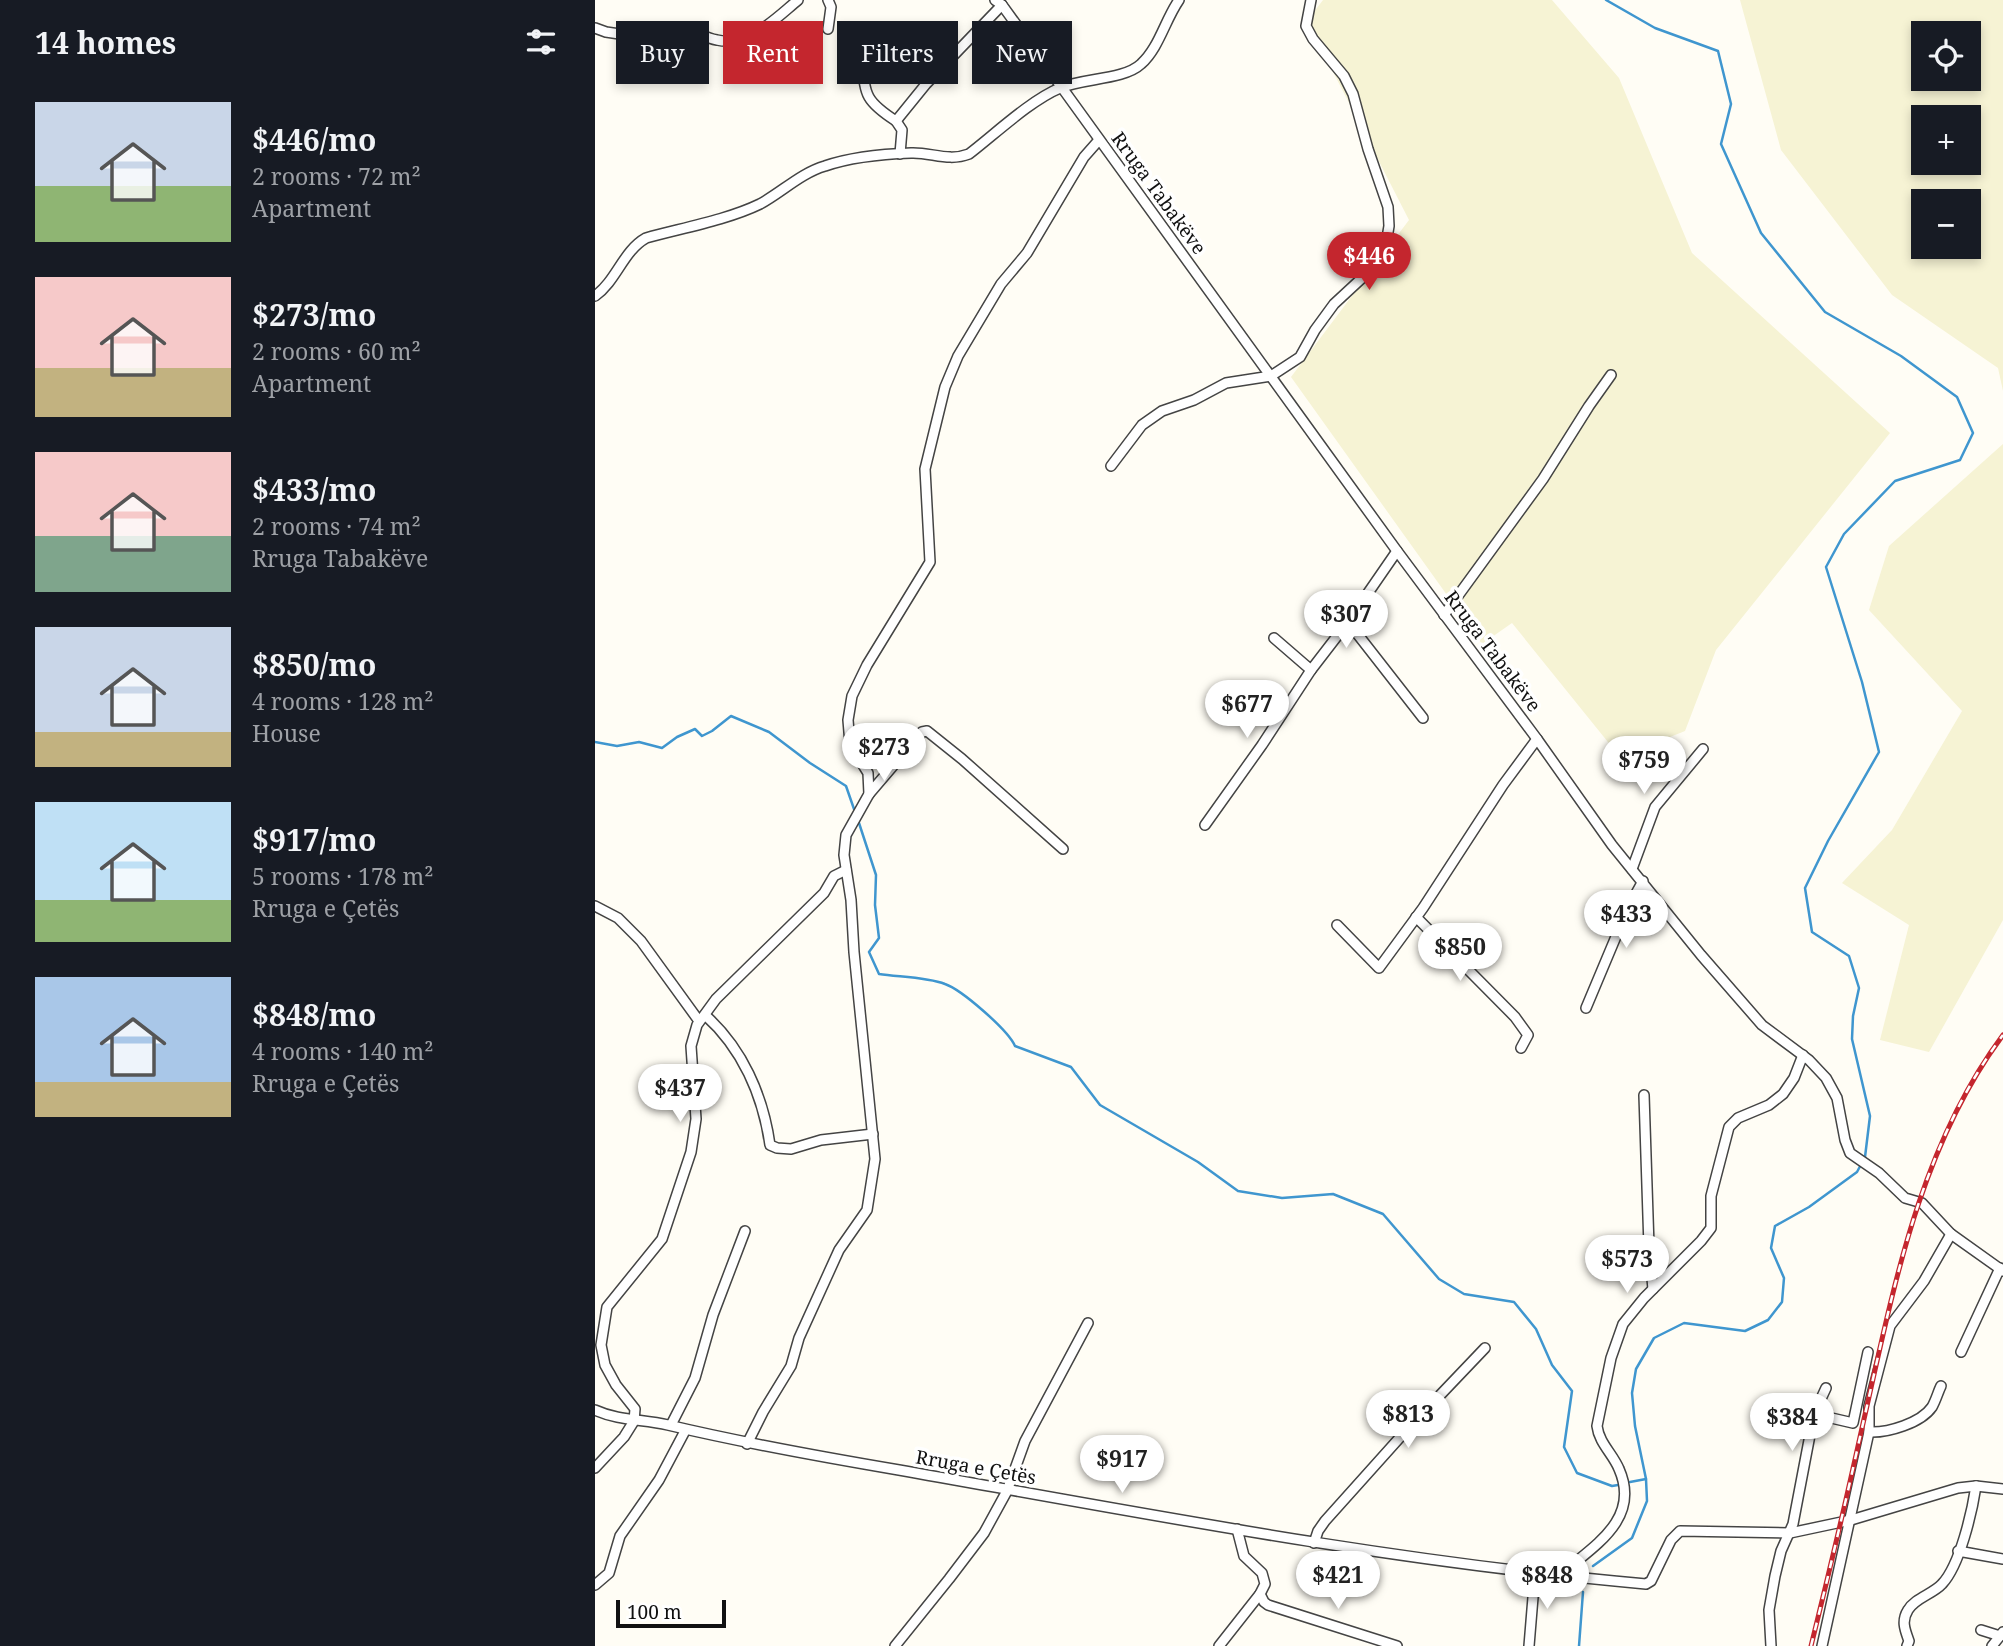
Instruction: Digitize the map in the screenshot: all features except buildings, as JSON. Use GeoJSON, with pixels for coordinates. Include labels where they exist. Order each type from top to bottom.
{"type":"FeatureCollection","features":[{"type":"Feature","properties":{"kind":"street"},"geometry":{"type":"LineString","coordinates":[[595,28],[633,36],[651,45],[667,41],[681,28],[690,28],[720,41],[752,35],[798,0]]}},
{"type":"Feature","properties":{"kind":"street"},"geometry":{"type":"LineString","coordinates":[[828,0],[831,7],[828,29]]}},
{"type":"Feature","properties":{"kind":"street"},"geometry":{"type":"LineString","coordinates":[[595,296],[615,275],[634,244],[759,204],[810,172],[825,166],[900,154],[958,158],[969,153],[1051,92],[1079,80],[1125,73],[1140,66],[1151,54],[1170,12],[1179,0]]}},
{"type":"Feature","properties":{"kind":"street"},"geometry":{"type":"LineString","coordinates":[[1111,466],[1142,425],[1162,411],[1194,400],[1226,383],[1271,376],[1300,358],[1315,330],[1334,304],[1375,267],[1385,250],[1389,226],[1388,207],[1353,94],[1344,76],[1313,39],[1306,26],[1311,0]]}},
{"type":"Feature","properties":{"kind":"street"},"geometry":{"type":"LineString","coordinates":[[896,121],[998,3]]}},
{"type":"Feature","properties":{"kind":"street","name":"Rruga Tabakëve"},"geometry":{"type":"LineString","coordinates":[[998,3],[1612,845],[1762,1025],[1819,1069],[1832,1087],[1850,1153],[1888,1180],[1905,1198],[1922,1203],[1951,1234],[2001,1270]]}},
{"type":"Feature","properties":{"kind":"street"},"geometry":{"type":"LineString","coordinates":[[865,84],[866,95],[876,108],[896,121],[902,130],[900,154]]}},
{"type":"Feature","properties":{"kind":"street"},"geometry":{"type":"LineString","coordinates":[[869,794],[868,773],[850,744],[852,696],[867,665],[930,562],[925,470],[945,387],[958,356],[1001,284],[1027,253],[1084,157],[1099,140]]}},
{"type":"Feature","properties":{"kind":"street"},"geometry":{"type":"LineString","coordinates":[[1444,615],[1543,479],[1611,375]]}},
{"type":"Feature","properties":{"kind":"street"},"geometry":{"type":"LineString","coordinates":[[1205,825],[1311,670],[1397,551]]}},
{"type":"Feature","properties":{"kind":"street"},"geometry":{"type":"LineString","coordinates":[[1348,622],[1423,718]]}},
{"type":"Feature","properties":{"kind":"street"},"geometry":{"type":"LineString","coordinates":[[1274,638],[1311,670]]}},
{"type":"Feature","properties":{"kind":"street"},"geometry":{"type":"LineString","coordinates":[[747,1444],[791,1366],[799,1338],[839,1250],[867,1210],[875,1159],[851,900],[844,855],[846,835],[869,794],[922,733],[927,732],[962,759],[1063,849]]}},
{"type":"Feature","properties":{"kind":"street"},"geometry":{"type":"LineString","coordinates":[[1337,925],[1379,968],[1537,739]]}},
{"type":"Feature","properties":{"kind":"street"},"geometry":{"type":"LineString","coordinates":[[1632,869],[1655,807],[1703,749]]}},
{"type":"Feature","properties":{"kind":"street"},"geometry":{"type":"LineString","coordinates":[[595,1468],[635,1421],[635,1409],[615,1385],[605,1365],[601,1345],[607,1307],[662,1239],[691,1152],[696,1119],[691,1046],[702,1018],[750,965],[824,893],[834,876],[846,870]]}},
{"type":"Feature","properties":{"kind":"street"},"geometry":{"type":"LineString","coordinates":[[1586,1008],[1628,908],[1643,881]]}},
{"type":"Feature","properties":{"kind":"street"},"geometry":{"type":"LineString","coordinates":[[595,906],[618,918],[641,940],[702,1018],[718,1027],[745,1065],[767,1121],[770,1144],[777,1148],[791,1149],[821,1140],[873,1134]]}},
{"type":"Feature","properties":{"kind":"street"},"geometry":{"type":"LineString","coordinates":[[1416,917],[1515,1017],[1528,1035],[1521,1048]]}},
{"type":"Feature","properties":{"kind":"street"},"geometry":{"type":"LineString","coordinates":[[1559,1576],[1603,1541],[1622,1510],[1625,1493],[1623,1477],[1613,1456],[1599,1437],[1597,1420],[1611,1358],[1623,1324],[1711,1228],[1711,1196],[1727,1133],[1733,1122],[1769,1105],[1783,1094],[1794,1079],[1803,1055]]}},
{"type":"Feature","properties":{"kind":"street"},"geometry":{"type":"LineString","coordinates":[[1644,1095],[1653,1289]]}},
{"type":"Feature","properties":{"kind":"street"},"geometry":{"type":"LineString","coordinates":[[671,1425],[695,1378],[713,1315],[745,1231]]}},
{"type":"Feature","properties":{"kind":"street"},"geometry":{"type":"LineString","coordinates":[[1822,1646],[1869,1432],[1869,1406],[1890,1326],[1924,1281],[1951,1234]]}},
{"type":"Feature","properties":{"kind":"street"},"geometry":{"type":"LineString","coordinates":[[1961,1352],[2001,1270]]}},
{"type":"Feature","properties":{"kind":"street"},"geometry":{"type":"LineString","coordinates":[[895,1646],[984,1533],[1007,1491],[1025,1441],[1087,1323]]}},
{"type":"Feature","properties":{"kind":"street"},"geometry":{"type":"LineString","coordinates":[[1314,1542],[1318,1531],[1334,1512],[1485,1348]]}},
{"type":"Feature","properties":{"kind":"street"},"geometry":{"type":"LineString","coordinates":[[1814,1414],[1853,1423],[1868,1352]]}},
{"type":"Feature","properties":{"kind":"street"},"geometry":{"type":"LineString","coordinates":[[1869,1432],[1897,1429],[1919,1417],[1930,1409],[1941,1386]]}},
{"type":"Feature","properties":{"kind":"street"},"geometry":{"type":"LineString","coordinates":[[1771,1646],[1769,1610],[1781,1551],[1790,1533],[1814,1414],[1826,1388]]}},
{"type":"Feature","properties":{"kind":"street","name":"Rruga e Çetës"},"geometry":{"type":"LineString","coordinates":[[595,1410],[623,1420],[671,1425],[685,1431],[747,1444],[1007,1491],[1314,1542],[1559,1576],[1646,1584],[1651,1581],[1671,1540],[1680,1531],[1790,1533]]}},
{"type":"Feature","properties":{"kind":"street"},"geometry":{"type":"LineString","coordinates":[[595,1585],[609,1573],[621,1536],[659,1480],[685,1431]]}},
{"type":"Feature","properties":{"kind":"street"},"geometry":{"type":"LineString","coordinates":[[1790,1533],[1851,1520],[1941,1491],[1976,1486],[2003,1489]]}},
{"type":"Feature","properties":{"kind":"street"},"geometry":{"type":"LineString","coordinates":[[1907,1646],[1909,1641],[1903,1624],[1906,1612],[1941,1586],[1949,1575],[1971,1514],[1976,1486]]}},
{"type":"Feature","properties":{"kind":"street"},"geometry":{"type":"LineString","coordinates":[[1219,1646],[1265,1584],[1262,1573],[1244,1556],[1237,1529]]}},
{"type":"Feature","properties":{"kind":"street"},"geometry":{"type":"LineString","coordinates":[[1958,1551],[2003,1559]]}},
{"type":"Feature","properties":{"kind":"street"},"geometry":{"type":"LineString","coordinates":[[1529,1646],[1535,1573]]}},
{"type":"Feature","properties":{"kind":"street"},"geometry":{"type":"LineString","coordinates":[[1260,1594],[1268,1605],[1397,1646]]}},
{"type":"Feature","properties":{"kind":"street"},"geometry":{"type":"LineString","coordinates":[[1981,1630],[2002,1634],[1992,1646]]}},
{"type":"Feature","properties":{"kind":"shaded area"},"geometry":{"type":"Polygon","coordinates":[[[1323,0],[1552,0],[1619,78],[1692,253],[1890,433],[1716,650],[1685,731],[1620,757],[1512,623],[1482,644],[1291,377],[1409,220],[1307,21],[1323,0]]]}},
{"type":"Feature","properties":{"kind":"shaded area"},"geometry":{"type":"Polygon","coordinates":[[[1740,0],[2003,0],[2003,391],[1998,368],[1892,295],[1781,150],[1740,0]]]}},
{"type":"Feature","properties":{"kind":"shaded area"},"geometry":{"type":"Polygon","coordinates":[[[2003,444],[2003,920],[1929,1052],[1880,1040],[1909,925],[1842,883],[1892,830],[1962,711],[1869,610],[1889,546],[2003,444]]]}},
{"type":"Feature","properties":{"kind":"waterway"},"geometry":{"type":"LineString","coordinates":[[1593,1566],[1632,1538],[1647,1501],[1632,1393],[1636,1369],[1654,1338],[1684,1323],[1745,1331],[1768,1320],[1782,1302],[1784,1278],[1771,1248],[1775,1226],[1809,1207],[1857,1172],[1865,1157],[1870,1116],[1852,1039],[1853,1016],[1859,988],[1849,956],[1812,932],[1805,888],[1828,841],[1879,752],[1862,682],[1826,567],[1844,534],[1895,481],[1960,460],[1973,433],[1957,397],[1901,356],[1825,312],[1761,233],[1721,144],[1731,104],[1718,51],[1655,28],[1606,0]]}},
{"type":"Feature","properties":{"kind":"waterway"},"geometry":{"type":"LineString","coordinates":[[595,742],[617,746],[639,742],[662,748],[695,729],[702,736],[731,716],[769,732],[846,786],[854,809]]}},
{"type":"Feature","properties":{"kind":"waterway"},"geometry":{"type":"LineString","coordinates":[[859,823],[876,875],[875,905],[879,938],[869,952],[879,974],[930,980],[953,988],[994,1021],[1015,1046],[1071,1067],[1100,1105],[1198,1162],[1238,1191],[1282,1198],[1333,1194],[1383,1214],[1439,1279],[1464,1294],[1514,1302],[1536,1329],[1552,1365],[1572,1391],[1564,1447],[1577,1473],[1612,1486],[1618,1485]]}},
{"type":"Feature","properties":{"kind":"waterway"},"geometry":{"type":"LineString","coordinates":[[1630,1482],[1646,1479]]}},
{"type":"Feature","properties":{"kind":"waterway"},"geometry":{"type":"LineString","coordinates":[[1579,1646],[1583,1592]]}},
{"type":"Feature","properties":{"kind":"railway"},"geometry":{"type":"LineString","coordinates":[[1811,1646],[1885,1325],[1912,1223],[1949,1125],[1974,1079],[2003,1035]]}}]}
